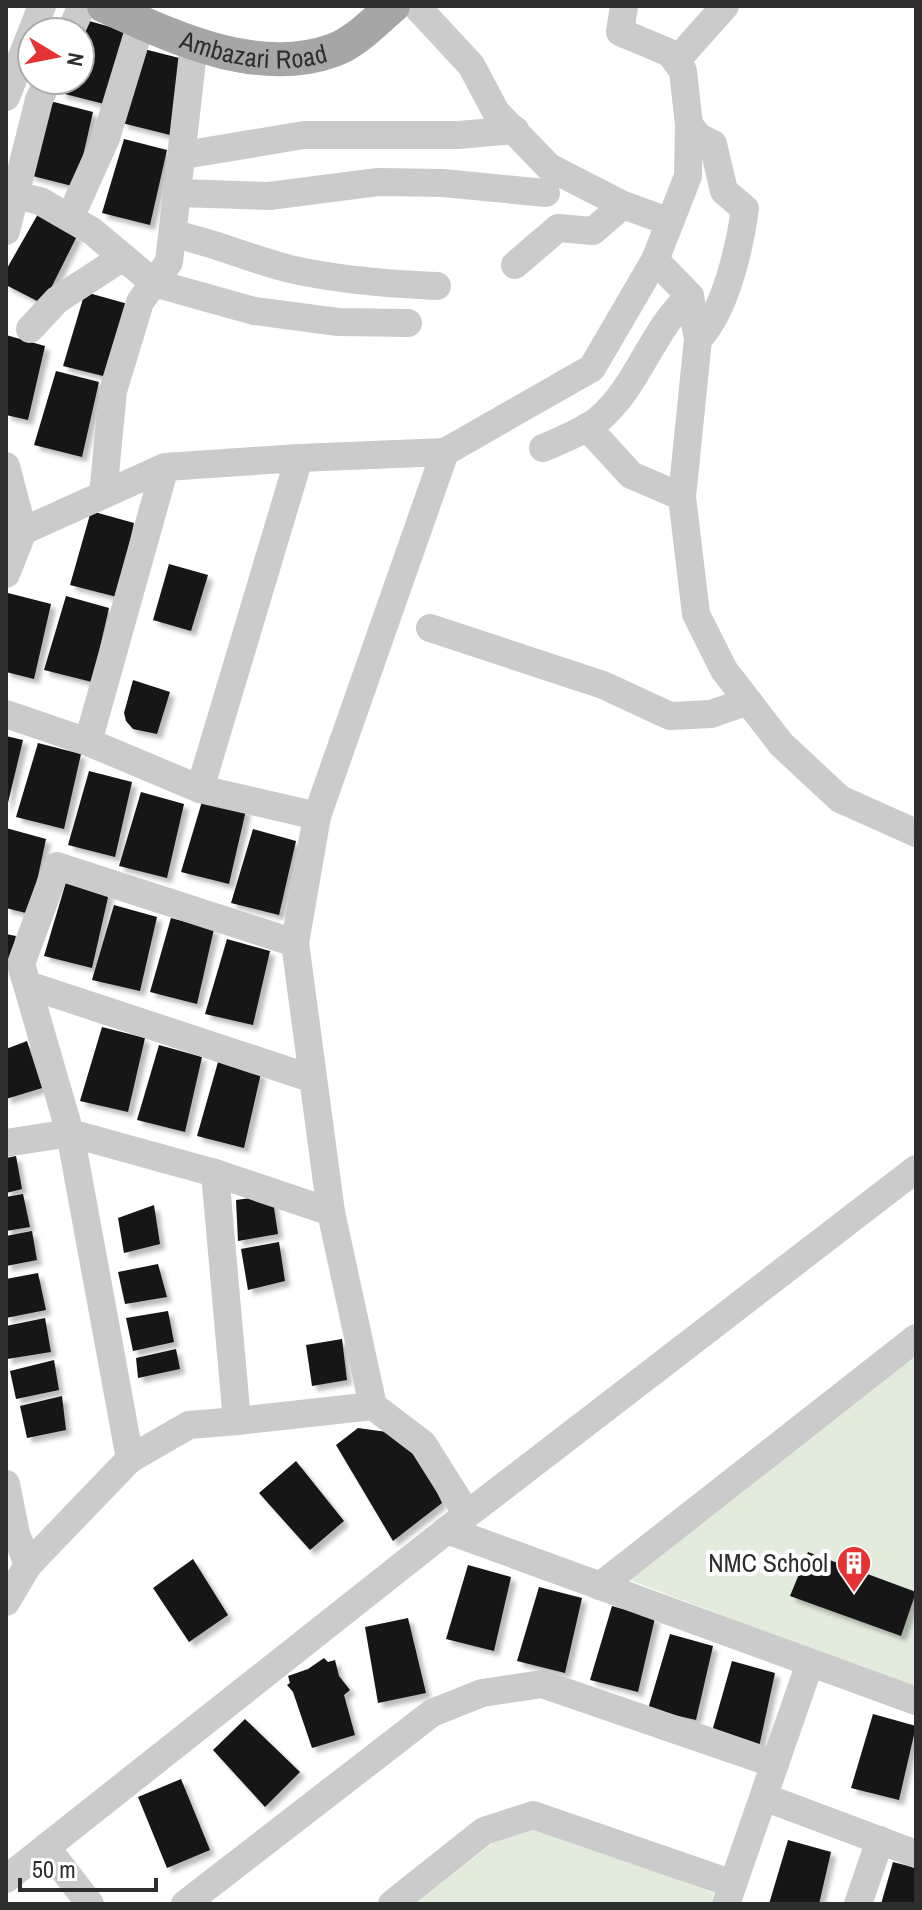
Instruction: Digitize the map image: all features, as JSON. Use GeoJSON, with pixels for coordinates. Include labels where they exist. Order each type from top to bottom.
{"type":"FeatureCollection","features":[{"type":"Feature","properties":{"kind":"main road","name":"Ambazari Road"},"geometry":{"type":"LineString","coordinates":[[104,6],[150,15],[194,44],[254,58],[299,60],[337,49],[393,6]]}},
{"type":"Feature","properties":{"kind":"main road"},"geometry":{"type":"LineString","coordinates":[[150,15],[281,39],[310,36],[364,6]]}},
{"type":"Feature","properties":{"kind":"street"},"geometry":{"type":"LineString","coordinates":[[6,97],[42,6]]}},
{"type":"Feature","properties":{"kind":"street"},"geometry":{"type":"LineString","coordinates":[[416,6],[471,65],[496,112],[549,167],[623,205],[670,222]]}},
{"type":"Feature","properties":{"kind":"street"},"geometry":{"type":"LineString","coordinates":[[23,531],[165,467],[445,452],[592,368],[655,260],[688,176],[689,125],[683,71],[677,60],[620,32],[624,6]]}},
{"type":"Feature","properties":{"kind":"street"},"geometry":{"type":"LineString","coordinates":[[677,60],[725,6]]}},
{"type":"Feature","properties":{"kind":"street"},"geometry":{"type":"LineString","coordinates":[[70,218],[106,138],[150,15]]}},
{"type":"Feature","properties":{"kind":"street"},"geometry":{"type":"LineString","coordinates":[[103,495],[113,391],[140,302],[169,262],[184,155],[194,44]]}},
{"type":"Feature","properties":{"kind":"street"},"geometry":{"type":"LineString","coordinates":[[6,231],[41,96]]}},
{"type":"Feature","properties":{"kind":"street"},"geometry":{"type":"LineString","coordinates":[[689,125],[699,137],[713,144],[724,191],[745,209],[741,238],[715,316],[698,339]]}},
{"type":"Feature","properties":{"kind":"street"},"geometry":{"type":"LineString","coordinates":[[184,155],[304,135],[458,135],[515,130]]}},
{"type":"Feature","properties":{"kind":"street"},"geometry":{"type":"LineString","coordinates":[[178,193],[269,196],[378,182],[443,183],[546,193]]}},
{"type":"Feature","properties":{"kind":"street"},"geometry":{"type":"LineString","coordinates":[[15,195],[40,201],[92,231],[154,283],[254,311],[338,322],[408,323]]}},
{"type":"Feature","properties":{"kind":"street"},"geometry":{"type":"LineString","coordinates":[[515,265],[558,228],[593,231],[623,205]]}},
{"type":"Feature","properties":{"kind":"street"},"geometry":{"type":"LineString","coordinates":[[173,234],[209,241],[293,270],[387,284],[437,286]]}},
{"type":"Feature","properties":{"kind":"street"},"geometry":{"type":"LineString","coordinates":[[30,329],[57,300],[123,257]]}},
{"type":"Feature","properties":{"kind":"street"},"geometry":{"type":"LineString","coordinates":[[655,260],[690,296],[698,339],[682,497],[696,614],[724,670],[781,744],[840,799],[916,833]]}},
{"type":"Feature","properties":{"kind":"street"},"geometry":{"type":"LineString","coordinates":[[543,448],[587,427],[617,399],[672,312],[690,296]]}},
{"type":"Feature","properties":{"kind":"street"},"geometry":{"type":"LineString","coordinates":[[587,427],[631,475],[682,497]]}},
{"type":"Feature","properties":{"kind":"street"},"geometry":{"type":"LineString","coordinates":[[445,452],[317,816],[295,943],[331,1212],[373,1406],[423,1444],[457,1522],[600,1586],[916,1701]]}},
{"type":"Feature","properties":{"kind":"street"},"geometry":{"type":"LineString","coordinates":[[200,789],[299,458]]}},
{"type":"Feature","properties":{"kind":"street"},"geometry":{"type":"LineString","coordinates":[[6,466],[23,531],[6,574]]}},
{"type":"Feature","properties":{"kind":"street"},"geometry":{"type":"LineString","coordinates":[[88,742],[165,467]]}},
{"type":"Feature","properties":{"kind":"street"},"geometry":{"type":"LineString","coordinates":[[430,628],[603,685],[670,716],[711,714],[748,701]]}},
{"type":"Feature","properties":{"kind":"street"},"geometry":{"type":"LineString","coordinates":[[6,714],[88,742],[200,789],[317,816]]}},
{"type":"Feature","properties":{"kind":"street"},"geometry":{"type":"LineString","coordinates":[[130,1459],[70,1133],[21,964],[57,866],[295,943]]}},
{"type":"Feature","properties":{"kind":"street"},"geometry":{"type":"LineString","coordinates":[[28,985],[313,1079]]}},
{"type":"Feature","properties":{"kind":"street"},"geometry":{"type":"LineString","coordinates":[[6,1143],[70,1133],[215,1173],[331,1212]]}},
{"type":"Feature","properties":{"kind":"street"},"geometry":{"type":"LineString","coordinates":[[6,1879],[457,1522],[916,1169]]}},
{"type":"Feature","properties":{"kind":"street"},"geometry":{"type":"LineString","coordinates":[[215,1173],[237,1421]]}},
{"type":"Feature","properties":{"kind":"street"},"geometry":{"type":"LineString","coordinates":[[600,1586],[916,1338]]}},
{"type":"Feature","properties":{"kind":"street"},"geometry":{"type":"LineString","coordinates":[[6,1602],[28,1565],[130,1459],[189,1425],[373,1406]]}},
{"type":"Feature","properties":{"kind":"street"},"geometry":{"type":"LineString","coordinates":[[6,1484],[16,1534],[28,1565]]}},
{"type":"Feature","properties":{"kind":"street"},"geometry":{"type":"LineString","coordinates":[[392,1904],[484,1831],[533,1815],[730,1894],[810,1663]]}},
{"type":"Feature","properties":{"kind":"street"},"geometry":{"type":"LineString","coordinates":[[185,1904],[432,1713],[482,1693],[542,1684],[775,1764]]}},
{"type":"Feature","properties":{"kind":"street"},"geometry":{"type":"LineString","coordinates":[[764,1797],[916,1854]]}},
{"type":"Feature","properties":{"kind":"street"},"geometry":{"type":"LineString","coordinates":[[858,1904],[880,1840]]}},
{"type":"Feature","properties":{"kind":"street"},"geometry":{"type":"LineString","coordinates":[[46,1847],[90,1904]]}},
{"type":"Feature","properties":{"kind":"green space"},"geometry":{"type":"Polygon","coordinates":[[[916,1352],[916,1689],[624,1578],[916,1352]]]}},
{"type":"Feature","properties":{"kind":"green space"},"geometry":{"type":"Polygon","coordinates":[[[536,1828],[714,1893],[711,1904],[414,1904],[494,1842],[536,1828]]]}},
{"type":"Feature","properties":{"kind":"building"},"geometry":{"type":"Polygon","coordinates":[[[96,23],[125,31],[108,105],[73,96],[96,96],[96,23]]]}},
{"type":"Feature","properties":{"kind":"building"},"geometry":{"type":"Polygon","coordinates":[[[144,49],[187,60],[170,135],[122,123],[144,49]]]}},
{"type":"Feature","properties":{"kind":"building"},"geometry":{"type":"Polygon","coordinates":[[[50,101],[93,112],[76,187],[29,175],[50,101]]]}},
{"type":"Feature","properties":{"kind":"building"},"geometry":{"type":"Polygon","coordinates":[[[124,139],[167,150],[150,225],[102,213],[124,139]]]}},
{"type":"Feature","properties":{"kind":"building"},"geometry":{"type":"Polygon","coordinates":[[[38,214],[77,236],[43,304],[6,285],[6,270],[38,214]]]}},
{"type":"Feature","properties":{"kind":"building"},"geometry":{"type":"Polygon","coordinates":[[[85,292],[128,304],[111,378],[63,366],[85,292]]]}},
{"type":"Feature","properties":{"kind":"building"},"geometry":{"type":"Polygon","coordinates":[[[6,335],[45,346],[28,420],[6,415],[6,335]]]}},
{"type":"Feature","properties":{"kind":"building"},"geometry":{"type":"Polygon","coordinates":[[[56,371],[99,382],[82,457],[34,445],[56,371]]]}},
{"type":"Feature","properties":{"kind":"building"},"geometry":{"type":"Polygon","coordinates":[[[91,511],[134,523],[117,597],[70,585],[91,511]]]}},
{"type":"Feature","properties":{"kind":"building"},"geometry":{"type":"Polygon","coordinates":[[[169,564],[208,575],[191,631],[153,620],[169,564]]]}},
{"type":"Feature","properties":{"kind":"building"},"geometry":{"type":"Polygon","coordinates":[[[8,593],[51,604],[34,679],[6,672],[8,593]]]}},
{"type":"Feature","properties":{"kind":"building"},"geometry":{"type":"Polygon","coordinates":[[[66,596],[109,608],[92,682],[44,670],[66,596]]]}},
{"type":"Feature","properties":{"kind":"building"},"geometry":{"type":"Polygon","coordinates":[[[133,680],[170,692],[157,734],[133,729],[126,721],[124,713],[133,680]]]}},
{"type":"Feature","properties":{"kind":"building"},"geometry":{"type":"Polygon","coordinates":[[[6,736],[23,740],[7,807],[6,807],[6,736]]]}},
{"type":"Feature","properties":{"kind":"building"},"geometry":{"type":"Polygon","coordinates":[[[38,743],[81,754],[64,829],[16,817],[38,743]]]}},
{"type":"Feature","properties":{"kind":"building"},"geometry":{"type":"Polygon","coordinates":[[[89,771],[132,782],[115,857],[68,845],[89,771]]]}},
{"type":"Feature","properties":{"kind":"building"},"geometry":{"type":"Polygon","coordinates":[[[141,792],[184,804],[167,878],[119,866],[141,792]]]}},
{"type":"Feature","properties":{"kind":"building"},"geometry":{"type":"Polygon","coordinates":[[[203,798],[246,810],[229,884],[181,872],[203,798]]]}},
{"type":"Feature","properties":{"kind":"building"},"geometry":{"type":"Polygon","coordinates":[[[6,828],[46,839],[30,914],[6,908],[6,828]]]}},
{"type":"Feature","properties":{"kind":"building"},"geometry":{"type":"Polygon","coordinates":[[[253,829],[296,841],[279,915],[231,903],[253,829]]]}},
{"type":"Feature","properties":{"kind":"building"},"geometry":{"type":"Polygon","coordinates":[[[66,882],[109,893],[92,968],[44,956],[66,882]]]}},
{"type":"Feature","properties":{"kind":"building"},"geometry":{"type":"Polygon","coordinates":[[[114,905],[157,917],[140,991],[92,980],[114,905]]]}},
{"type":"Feature","properties":{"kind":"building"},"geometry":{"type":"Polygon","coordinates":[[[171,918],[214,929],[197,1004],[150,992],[171,918]]]}},
{"type":"Feature","properties":{"kind":"building"},"geometry":{"type":"Polygon","coordinates":[[[6,934],[16,936],[7,974],[6,973],[6,934]]]}},
{"type":"Feature","properties":{"kind":"building"},"geometry":{"type":"Polygon","coordinates":[[[227,939],[270,951],[253,1025],[205,1014],[227,939]]]}},
{"type":"Feature","properties":{"kind":"building"},"geometry":{"type":"Polygon","coordinates":[[[102,1027],[145,1038],[128,1112],[80,1101],[102,1027]]]}},
{"type":"Feature","properties":{"kind":"building"},"geometry":{"type":"Polygon","coordinates":[[[27,1041],[42,1088],[6,1099],[6,1049],[27,1041]]]}},
{"type":"Feature","properties":{"kind":"building"},"geometry":{"type":"Polygon","coordinates":[[[159,1045],[202,1057],[185,1132],[137,1120],[159,1045]]]}},
{"type":"Feature","properties":{"kind":"building"},"geometry":{"type":"Polygon","coordinates":[[[218,1062],[261,1073],[244,1148],[197,1136],[218,1062]]]}},
{"type":"Feature","properties":{"kind":"building"},"geometry":{"type":"Polygon","coordinates":[[[16,1156],[22,1189],[6,1193],[6,1158],[16,1156]]]}},
{"type":"Feature","properties":{"kind":"building"},"geometry":{"type":"Polygon","coordinates":[[[23,1194],[30,1227],[6,1231],[6,1197],[23,1194]]]}},
{"type":"Feature","properties":{"kind":"building"},"geometry":{"type":"Polygon","coordinates":[[[272,1195],[278,1234],[238,1241],[236,1200],[272,1195]]]}},
{"type":"Feature","properties":{"kind":"building"},"geometry":{"type":"Polygon","coordinates":[[[154,1205],[160,1244],[124,1253],[118,1218],[154,1205]]]}},
{"type":"Feature","properties":{"kind":"building"},"geometry":{"type":"Polygon","coordinates":[[[32,1231],[37,1260],[6,1266],[6,1236],[32,1231]]]}},
{"type":"Feature","properties":{"kind":"building"},"geometry":{"type":"Polygon","coordinates":[[[279,1242],[285,1281],[248,1290],[241,1249],[279,1242]]]}},
{"type":"Feature","properties":{"kind":"building"},"geometry":{"type":"Polygon","coordinates":[[[158,1264],[167,1297],[125,1304],[118,1272],[158,1264]]]}},
{"type":"Feature","properties":{"kind":"building"},"geometry":{"type":"Polygon","coordinates":[[[38,1273],[46,1310],[6,1318],[6,1279],[38,1273]]]}},
{"type":"Feature","properties":{"kind":"building"},"geometry":{"type":"Polygon","coordinates":[[[168,1311],[174,1342],[133,1351],[126,1318],[168,1311]]]}},
{"type":"Feature","properties":{"kind":"building"},"geometry":{"type":"Polygon","coordinates":[[[45,1318],[51,1352],[7,1359],[6,1326],[45,1318]]]}},
{"type":"Feature","properties":{"kind":"building"},"geometry":{"type":"Polygon","coordinates":[[[342,1339],[347,1380],[312,1386],[306,1345],[342,1339]]]}},
{"type":"Feature","properties":{"kind":"building"},"geometry":{"type":"Polygon","coordinates":[[[176,1349],[180,1369],[138,1378],[136,1358],[176,1349]]]}},
{"type":"Feature","properties":{"kind":"building"},"geometry":{"type":"Polygon","coordinates":[[[54,1360],[59,1390],[16,1399],[10,1371],[54,1360]]]}},
{"type":"Feature","properties":{"kind":"building"},"geometry":{"type":"Polygon","coordinates":[[[62,1396],[66,1430],[27,1438],[20,1406],[62,1396]]]}},
{"type":"Feature","properties":{"kind":"building"},"geometry":{"type":"Polygon","coordinates":[[[358,1428],[394,1433],[422,1459],[442,1503],[393,1541],[336,1445],[358,1428]]]}},
{"type":"Feature","properties":{"kind":"building"},"geometry":{"type":"Polygon","coordinates":[[[296,1461],[344,1521],[310,1550],[259,1493],[296,1461]]]}},
{"type":"Feature","properties":{"kind":"building","name":"NMC School"},"geometry":{"type":"Polygon","coordinates":[[[808,1552],[916,1592],[901,1636],[790,1596],[808,1552]]]}},
{"type":"Feature","properties":{"kind":"building"},"geometry":{"type":"Polygon","coordinates":[[[193,1559],[228,1615],[189,1642],[153,1588],[193,1559]]]}},
{"type":"Feature","properties":{"kind":"building"},"geometry":{"type":"Polygon","coordinates":[[[468,1565],[511,1577],[494,1651],[446,1639],[468,1565]]]}},
{"type":"Feature","properties":{"kind":"building"},"geometry":{"type":"Polygon","coordinates":[[[539,1587],[582,1598],[565,1673],[517,1661],[539,1587]]]}},
{"type":"Feature","properties":{"kind":"building"},"geometry":{"type":"Polygon","coordinates":[[[612,1606],[655,1618],[638,1692],[590,1680],[612,1606]]]}},
{"type":"Feature","properties":{"kind":"building"},"geometry":{"type":"Polygon","coordinates":[[[408,1618],[426,1693],[378,1703],[365,1627],[408,1618]]]}},
{"type":"Feature","properties":{"kind":"building"},"geometry":{"type":"Polygon","coordinates":[[[670,1634],[713,1646],[696,1720],[648,1709],[670,1634]]]}},
{"type":"Feature","properties":{"kind":"building"},"geometry":{"type":"Polygon","coordinates":[[[324,1658],[328,1662],[335,1660],[339,1676],[350,1690],[344,1695],[355,1735],[312,1748],[293,1692],[287,1685],[290,1683],[288,1676],[308,1669],[324,1658]]]}},
{"type":"Feature","properties":{"kind":"building"},"geometry":{"type":"Polygon","coordinates":[[[732,1661],[775,1673],[759,1747],[711,1735],[732,1661]]]}},
{"type":"Feature","properties":{"kind":"building"},"geometry":{"type":"Polygon","coordinates":[[[873,1714],[916,1726],[899,1800],[851,1788],[873,1714]]]}},
{"type":"Feature","properties":{"kind":"building"},"geometry":{"type":"Polygon","coordinates":[[[245,1719],[300,1772],[265,1807],[213,1750],[245,1719]]]}},
{"type":"Feature","properties":{"kind":"building"},"geometry":{"type":"Polygon","coordinates":[[[181,1779],[210,1850],[167,1868],[138,1797],[181,1779]]]}},
{"type":"Feature","properties":{"kind":"building"},"geometry":{"type":"Polygon","coordinates":[[[788,1840],[831,1852],[819,1904],[769,1904],[788,1840]]]}},
{"type":"Feature","properties":{"kind":"building"},"geometry":{"type":"Polygon","coordinates":[[[893,1862],[916,1868],[916,1904],[881,1904],[893,1862]]]}},
{"type":"Feature","properties":{"kind":"place","name":"NMC School"},"geometry":{"type":"Point","coordinates":[854,1594]}}]}
